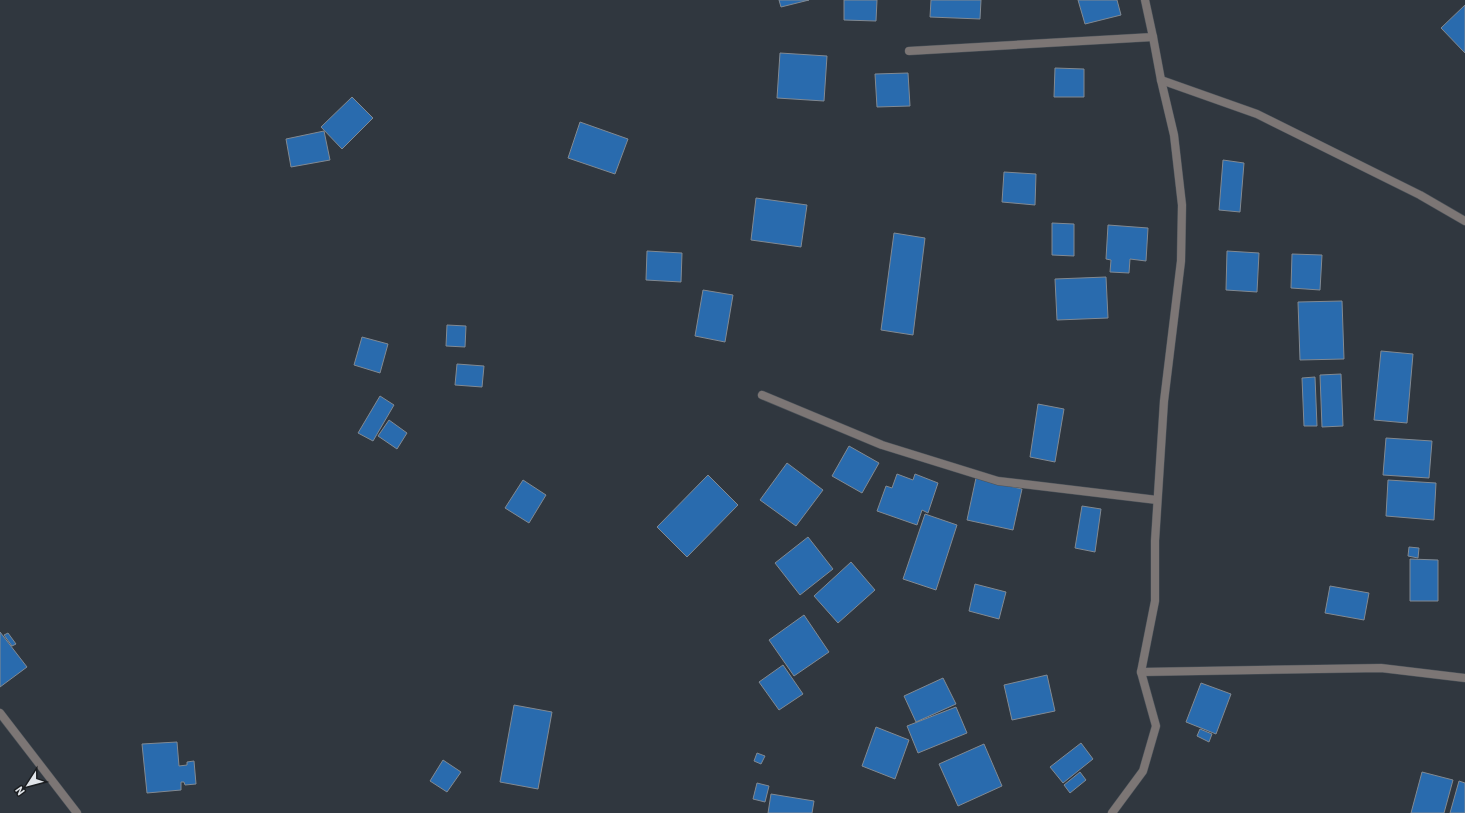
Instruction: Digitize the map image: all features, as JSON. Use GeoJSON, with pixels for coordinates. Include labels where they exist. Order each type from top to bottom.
{"type":"FeatureCollection","features":[{"type":"Feature","properties":{"kind":"street"},"geometry":{"type":"LineString","coordinates":[[1112,813],[1143,771],[1156,726],[1141,672],[1155,601],[1155,541],[1164,401],[1181,261],[1182,205],[1174,135],[1145,0]]}},
{"type":"Feature","properties":{"kind":"street"},"geometry":{"type":"LineString","coordinates":[[909,50],[1153,37]]}},
{"type":"Feature","properties":{"kind":"street"},"geometry":{"type":"LineString","coordinates":[[1161,80],[1257,114],[1420,195],[1465,221]]}},
{"type":"Feature","properties":{"kind":"street"},"geometry":{"type":"LineString","coordinates":[[762,395],[882,445],[998,481],[1157,500]]}},
{"type":"Feature","properties":{"kind":"street"},"geometry":{"type":"LineString","coordinates":[[1141,672],[1381,668],[1465,678]]}},
{"type":"Feature","properties":{"kind":"street"},"geometry":{"type":"LineString","coordinates":[[0,713],[77,813]]}},
{"type":"Feature","properties":{"kind":"building"},"geometry":{"type":"Polygon","coordinates":[[[779,0],[809,0],[781,7],[779,0]]]}},
{"type":"Feature","properties":{"kind":"building"},"geometry":{"type":"Polygon","coordinates":[[[844,0],[877,0],[876,21],[844,20],[844,0]]]}},
{"type":"Feature","properties":{"kind":"building"},"geometry":{"type":"Polygon","coordinates":[[[931,0],[981,0],[980,19],[930,17],[931,0]]]}},
{"type":"Feature","properties":{"kind":"building"},"geometry":{"type":"Polygon","coordinates":[[[1078,0],[1117,0],[1121,15],[1085,24],[1078,0]]]}},
{"type":"Feature","properties":{"kind":"building"},"geometry":{"type":"Polygon","coordinates":[[[1465,5],[1465,53],[1441,28],[1465,5]]]}},
{"type":"Feature","properties":{"kind":"building"},"geometry":{"type":"Polygon","coordinates":[[[780,53],[827,56],[824,101],[777,98],[780,53]]]}},
{"type":"Feature","properties":{"kind":"building"},"geometry":{"type":"Polygon","coordinates":[[[1055,68],[1084,69],[1084,97],[1054,97],[1055,68]]]}},
{"type":"Feature","properties":{"kind":"building"},"geometry":{"type":"Polygon","coordinates":[[[908,73],[910,106],[877,107],[875,74],[908,73]]]}},
{"type":"Feature","properties":{"kind":"building"},"geometry":{"type":"Polygon","coordinates":[[[352,97],[373,118],[342,149],[321,127],[352,97]]]}},
{"type":"Feature","properties":{"kind":"building"},"geometry":{"type":"Polygon","coordinates":[[[580,122],[628,139],[615,174],[568,158],[580,122]]]}},
{"type":"Feature","properties":{"kind":"building"},"geometry":{"type":"Polygon","coordinates":[[[324,131],[330,160],[291,167],[286,139],[324,131]]]}},
{"type":"Feature","properties":{"kind":"building"},"geometry":{"type":"Polygon","coordinates":[[[1223,160],[1244,163],[1240,212],[1219,210],[1223,160]]]}},
{"type":"Feature","properties":{"kind":"building"},"geometry":{"type":"Polygon","coordinates":[[[1004,172],[1036,174],[1035,205],[1002,202],[1004,172]]]}},
{"type":"Feature","properties":{"kind":"building"},"geometry":{"type":"Polygon","coordinates":[[[756,198],[807,205],[801,247],[751,240],[756,198]]]}},
{"type":"Feature","properties":{"kind":"building"},"geometry":{"type":"Polygon","coordinates":[[[1052,223],[1074,224],[1074,256],[1052,255],[1052,223]]]}},
{"type":"Feature","properties":{"kind":"building"},"geometry":{"type":"Polygon","coordinates":[[[1108,225],[1148,228],[1146,261],[1130,259],[1129,273],[1110,272],[1111,260],[1106,259],[1108,225]]]}},
{"type":"Feature","properties":{"kind":"building"},"geometry":{"type":"Polygon","coordinates":[[[894,233],[925,238],[913,335],[881,330],[894,233]]]}},
{"type":"Feature","properties":{"kind":"building"},"geometry":{"type":"Polygon","coordinates":[[[647,251],[682,253],[681,282],[646,280],[647,251]]]}},
{"type":"Feature","properties":{"kind":"building"},"geometry":{"type":"Polygon","coordinates":[[[1227,251],[1259,253],[1257,292],[1226,290],[1227,251]]]}},
{"type":"Feature","properties":{"kind":"building"},"geometry":{"type":"Polygon","coordinates":[[[1292,254],[1322,255],[1320,290],[1291,288],[1292,254]]]}},
{"type":"Feature","properties":{"kind":"building"},"geometry":{"type":"Polygon","coordinates":[[[1106,277],[1108,318],[1057,320],[1055,279],[1106,277]]]}},
{"type":"Feature","properties":{"kind":"building"},"geometry":{"type":"Polygon","coordinates":[[[703,290],[733,295],[725,342],[695,336],[703,290]]]}},
{"type":"Feature","properties":{"kind":"building"},"geometry":{"type":"Polygon","coordinates":[[[1342,301],[1344,359],[1300,360],[1298,302],[1342,301]]]}},
{"type":"Feature","properties":{"kind":"building"},"geometry":{"type":"Polygon","coordinates":[[[447,325],[466,326],[465,347],[446,346],[447,325]]]}},
{"type":"Feature","properties":{"kind":"building"},"geometry":{"type":"Polygon","coordinates":[[[362,337],[388,344],[380,373],[354,365],[362,337]]]}},
{"type":"Feature","properties":{"kind":"building"},"geometry":{"type":"Polygon","coordinates":[[[1381,351],[1413,354],[1407,423],[1374,420],[1381,351]]]}},
{"type":"Feature","properties":{"kind":"building"},"geometry":{"type":"Polygon","coordinates":[[[457,364],[484,366],[482,387],[455,385],[457,364]]]}},
{"type":"Feature","properties":{"kind":"building"},"geometry":{"type":"Polygon","coordinates":[[[1341,374],[1343,426],[1322,427],[1320,375],[1341,374]]]}},
{"type":"Feature","properties":{"kind":"building"},"geometry":{"type":"Polygon","coordinates":[[[1315,377],[1317,426],[1304,426],[1302,378],[1315,377]]]}},
{"type":"Feature","properties":{"kind":"building"},"geometry":{"type":"Polygon","coordinates":[[[380,396],[394,405],[373,441],[358,433],[380,396]]]}},
{"type":"Feature","properties":{"kind":"building"},"geometry":{"type":"Polygon","coordinates":[[[1038,404],[1064,409],[1055,462],[1030,457],[1038,404]]]}},
{"type":"Feature","properties":{"kind":"building"},"geometry":{"type":"Polygon","coordinates":[[[389,420],[407,433],[397,449],[378,436],[389,420]]]}},
{"type":"Feature","properties":{"kind":"building"},"geometry":{"type":"Polygon","coordinates":[[[1386,438],[1432,441],[1429,478],[1383,475],[1386,438]]]}},
{"type":"Feature","properties":{"kind":"building"},"geometry":{"type":"Polygon","coordinates":[[[849,446],[879,463],[862,493],[832,476],[849,446]]]}},
{"type":"Feature","properties":{"kind":"building"},"geometry":{"type":"Polygon","coordinates":[[[787,463],[823,490],[796,526],[760,500],[787,463]]]}},
{"type":"Feature","properties":{"kind":"building"},"geometry":{"type":"Polygon","coordinates":[[[897,474],[913,480],[915,474],[938,483],[928,513],[922,510],[917,525],[877,511],[886,486],[892,488],[897,474]]]}},
{"type":"Feature","properties":{"kind":"building"},"geometry":{"type":"Polygon","coordinates":[[[708,475],[738,505],[687,557],[657,527],[708,475]]]}},
{"type":"Feature","properties":{"kind":"building"},"geometry":{"type":"Polygon","coordinates":[[[976,478],[1022,489],[1013,530],[967,520],[976,478]]]}},
{"type":"Feature","properties":{"kind":"building"},"geometry":{"type":"Polygon","coordinates":[[[523,480],[546,495],[529,523],[505,508],[523,480]]]}},
{"type":"Feature","properties":{"kind":"building"},"geometry":{"type":"Polygon","coordinates":[[[1388,480],[1436,483],[1434,520],[1386,516],[1388,480]]]}},
{"type":"Feature","properties":{"kind":"building"},"geometry":{"type":"Polygon","coordinates":[[[1082,506],[1101,509],[1095,552],[1075,548],[1082,506]]]}},
{"type":"Feature","properties":{"kind":"building"},"geometry":{"type":"Polygon","coordinates":[[[925,514],[957,525],[936,590],[903,579],[925,514]]]}},
{"type":"Feature","properties":{"kind":"building"},"geometry":{"type":"Polygon","coordinates":[[[808,537],[833,569],[800,595],[775,563],[808,537]]]}},
{"type":"Feature","properties":{"kind":"building"},"geometry":{"type":"Polygon","coordinates":[[[1409,547],[1419,548],[1418,558],[1408,556],[1409,547]]]}},
{"type":"Feature","properties":{"kind":"building"},"geometry":{"type":"Polygon","coordinates":[[[1410,559],[1438,560],[1438,601],[1410,601],[1410,559]]]}},
{"type":"Feature","properties":{"kind":"building"},"geometry":{"type":"Polygon","coordinates":[[[851,562],[875,590],[838,623],[814,596],[851,562]]]}},
{"type":"Feature","properties":{"kind":"building"},"geometry":{"type":"Polygon","coordinates":[[[975,584],[1006,592],[999,619],[969,611],[975,584]]]}},
{"type":"Feature","properties":{"kind":"building"},"geometry":{"type":"Polygon","coordinates":[[[1330,586],[1369,593],[1364,620],[1325,613],[1330,586]]]}},
{"type":"Feature","properties":{"kind":"building"},"geometry":{"type":"Polygon","coordinates":[[[804,615],[829,652],[794,676],[769,640],[804,615]]]}},
{"type":"Feature","properties":{"kind":"building"},"geometry":{"type":"Polygon","coordinates":[[[0,632],[27,667],[0,687],[0,632]]]}},
{"type":"Feature","properties":{"kind":"building"},"geometry":{"type":"Polygon","coordinates":[[[8,633],[16,644],[12,646],[4,635],[8,633]]]}},
{"type":"Feature","properties":{"kind":"building"},"geometry":{"type":"Polygon","coordinates":[[[783,665],[803,694],[779,710],[759,682],[783,665]]]}},
{"type":"Feature","properties":{"kind":"building"},"geometry":{"type":"Polygon","coordinates":[[[1047,675],[1055,711],[1012,720],[1004,685],[1047,675]]]}},
{"type":"Feature","properties":{"kind":"building"},"geometry":{"type":"Polygon","coordinates":[[[943,678],[956,704],[916,722],[904,696],[943,678]]]}},
{"type":"Feature","properties":{"kind":"building"},"geometry":{"type":"Polygon","coordinates":[[[1201,683],[1231,694],[1216,734],[1186,722],[1201,683]]]}},
{"type":"Feature","properties":{"kind":"building"},"geometry":{"type":"Polygon","coordinates":[[[514,705],[552,712],[538,789],[500,782],[514,705]]]}},
{"type":"Feature","properties":{"kind":"building"},"geometry":{"type":"Polygon","coordinates":[[[956,707],[967,733],[918,753],[907,726],[956,707]]]}},
{"type":"Feature","properties":{"kind":"building"},"geometry":{"type":"Polygon","coordinates":[[[876,727],[909,740],[895,779],[862,766],[876,727]]]}},
{"type":"Feature","properties":{"kind":"building"},"geometry":{"type":"Polygon","coordinates":[[[1200,729],[1212,734],[1209,742],[1197,736],[1200,729]]]}},
{"type":"Feature","properties":{"kind":"building"},"geometry":{"type":"Polygon","coordinates":[[[177,742],[179,766],[187,765],[187,762],[194,761],[196,784],[185,785],[184,782],[181,782],[181,790],[147,793],[142,744],[177,742]]]}},
{"type":"Feature","properties":{"kind":"building"},"geometry":{"type":"Polygon","coordinates":[[[1081,743],[1093,759],[1063,783],[1050,767],[1081,743]]]}},
{"type":"Feature","properties":{"kind":"building"},"geometry":{"type":"Polygon","coordinates":[[[984,744],[1002,786],[958,806],[939,764],[984,744]]]}},
{"type":"Feature","properties":{"kind":"building"},"geometry":{"type":"Polygon","coordinates":[[[757,753],[765,756],[761,764],[754,761],[757,753]]]}},
{"type":"Feature","properties":{"kind":"building"},"geometry":{"type":"Polygon","coordinates":[[[443,760],[461,772],[447,792],[430,781],[443,760]]]}},
{"type":"Feature","properties":{"kind":"building"},"geometry":{"type":"Polygon","coordinates":[[[1080,772],[1086,780],[1070,793],[1064,785],[1080,772]]]}},
{"type":"Feature","properties":{"kind":"building"},"geometry":{"type":"Polygon","coordinates":[[[1422,772],[1453,780],[1444,813],[1411,813],[1422,772]]]}},
{"type":"Feature","properties":{"kind":"building"},"geometry":{"type":"Polygon","coordinates":[[[1459,781],[1465,783],[1465,813],[1450,813],[1459,781]]]}},
{"type":"Feature","properties":{"kind":"building"},"geometry":{"type":"Polygon","coordinates":[[[757,783],[769,786],[765,802],[753,799],[757,783]]]}},
{"type":"Feature","properties":{"kind":"building"},"geometry":{"type":"Polygon","coordinates":[[[771,794],[814,801],[812,813],[768,813],[771,794]]]}}]}
